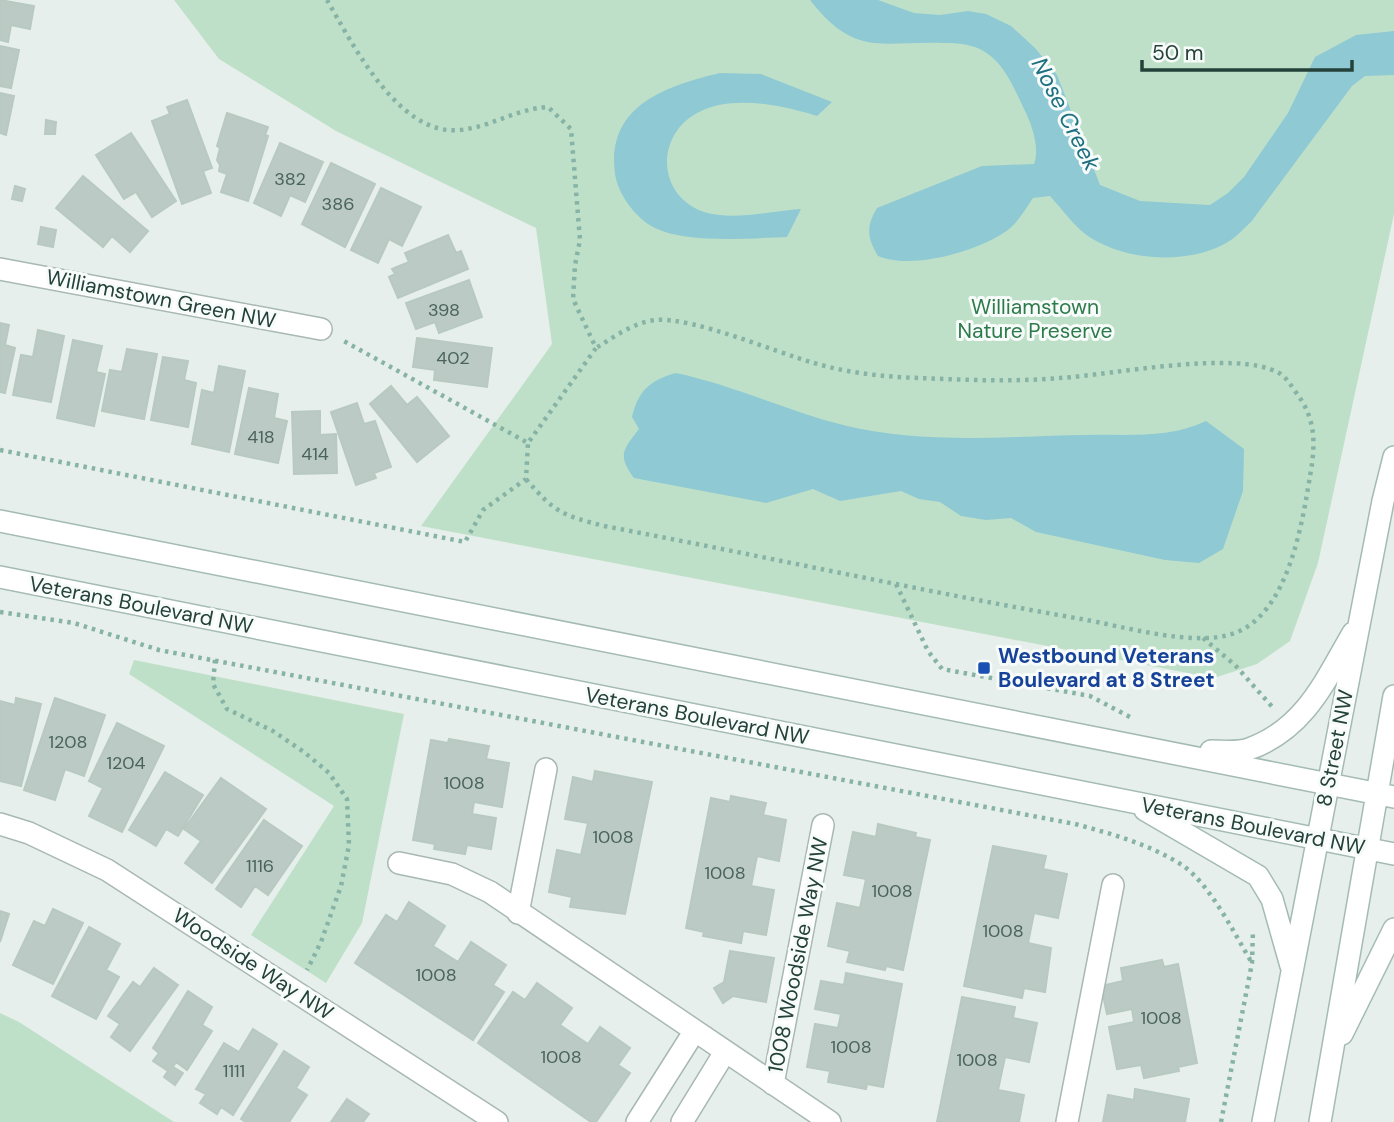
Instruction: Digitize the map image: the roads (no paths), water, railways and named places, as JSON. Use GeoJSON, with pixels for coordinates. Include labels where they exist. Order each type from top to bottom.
{"type":"FeatureCollection","features":[{"type":"Feature","properties":{"kind":"main road","name":"Williamstown Green NW"},"geometry":{"type":"LineString","coordinates":[[0,268],[321,329]]}},
{"type":"Feature","properties":{"kind":"main road","name":"8 Street NW"},"geometry":{"type":"LineString","coordinates":[[1263,1122],[1394,457]]}},
{"type":"Feature","properties":{"kind":"main road"},"geometry":{"type":"LineString","coordinates":[[0,520],[1385,795]]}},
{"type":"Feature","properties":{"kind":"main road","name":"Veterans Boulevard NW"},"geometry":{"type":"LineString","coordinates":[[0,578],[1394,854]]}},
{"type":"Feature","properties":{"kind":"main road"},"geometry":{"type":"LineString","coordinates":[[1174,753],[1247,750],[1288,729],[1311,704],[1361,619]]}},
{"type":"Feature","properties":{"kind":"main road"},"geometry":{"type":"LineString","coordinates":[[1320,1122],[1367,849],[1385,795],[1394,696]]}},
{"type":"Feature","properties":{"kind":"main road"},"geometry":{"type":"LineString","coordinates":[[518,913],[547,769]]}},
{"type":"Feature","properties":{"kind":"main road"},"geometry":{"type":"LineString","coordinates":[[1131,802],[1258,877],[1272,899],[1292,970]]}},
{"type":"Feature","properties":{"kind":"main road","name":"Woodside Way NW"},"geometry":{"type":"LineString","coordinates":[[0,824],[29,833],[107,870],[497,1122]]}},
{"type":"Feature","properties":{"kind":"main road","name":"1008 Woodside Way NW"},"geometry":{"type":"LineString","coordinates":[[773,1084],[823,825]]}},
{"type":"Feature","properties":{"kind":"main road","name":"1008 Woodside Way NW"},"geometry":{"type":"LineString","coordinates":[[399,863],[468,880],[830,1122]]}},
{"type":"Feature","properties":{"kind":"main road"},"geometry":{"type":"LineString","coordinates":[[1067,1122],[1113,885]]}},
{"type":"Feature","properties":{"kind":"main road"},"geometry":{"type":"LineString","coordinates":[[1331,1055],[1394,929]]}},
{"type":"Feature","properties":{"kind":"main road"},"geometry":{"type":"LineString","coordinates":[[637,1122],[694,1032]]}},
{"type":"Feature","properties":{"kind":"main road"},"geometry":{"type":"LineString","coordinates":[[682,1122],[726,1052]]}},
{"type":"Feature","properties":{"kind":"water","name":"Nose Creek"},"geometry":{"type":"Polygon","coordinates":[[[810,0],[878,0],[914,13],[940,15],[968,11],[986,14],[1011,26],[1036,49],[1057,75],[1100,185],[1140,201],[1210,205],[1228,193],[1244,177],[1288,113],[1315,57],[1356,35],[1394,31],[1394,75],[1365,76],[1352,86],[1251,222],[1231,240],[1216,248],[1180,257],[1142,256],[1124,252],[1085,234],[1050,196],[1033,198],[1009,229],[978,246],[925,260],[892,260],[878,256],[870,238],[871,221],[877,208],[982,166],[1034,164],[1036,144],[1032,129],[1008,78],[998,63],[985,52],[960,44],[886,44],[856,39],[826,19],[810,0]]]}},
{"type":"Feature","properties":{"kind":"water"},"geometry":{"type":"Polygon","coordinates":[[[720,73],[761,74],[832,102],[817,116],[757,103],[710,107],[683,123],[668,150],[670,180],[677,193],[688,204],[704,212],[727,216],[801,209],[787,237],[719,239],[669,233],[655,228],[641,218],[629,205],[617,182],[615,151],[620,131],[630,116],[660,93],[720,73]]]}},
{"type":"Feature","properties":{"kind":"water"},"geometry":{"type":"Polygon","coordinates":[[[676,373],[843,425],[903,435],[965,438],[1148,434],[1177,431],[1206,421],[1244,449],[1243,491],[1223,549],[1199,563],[1165,560],[1036,532],[1011,518],[986,520],[961,516],[940,502],[919,499],[901,491],[840,501],[813,489],[766,503],[634,478],[625,464],[624,453],[639,429],[632,417],[638,400],[652,383],[676,373]]]}},
{"type":"Feature","properties":{"kind":"place","name":"Westbound Veterans Boulevard at 8 Street"},"geometry":{"type":"Point","coordinates":[984,668]}},
{"type":"Feature","properties":{"kind":"park label","name":"Williamstown Nature Preserve"},"geometry":{"type":"Point","coordinates":[1035,319]}}]}
